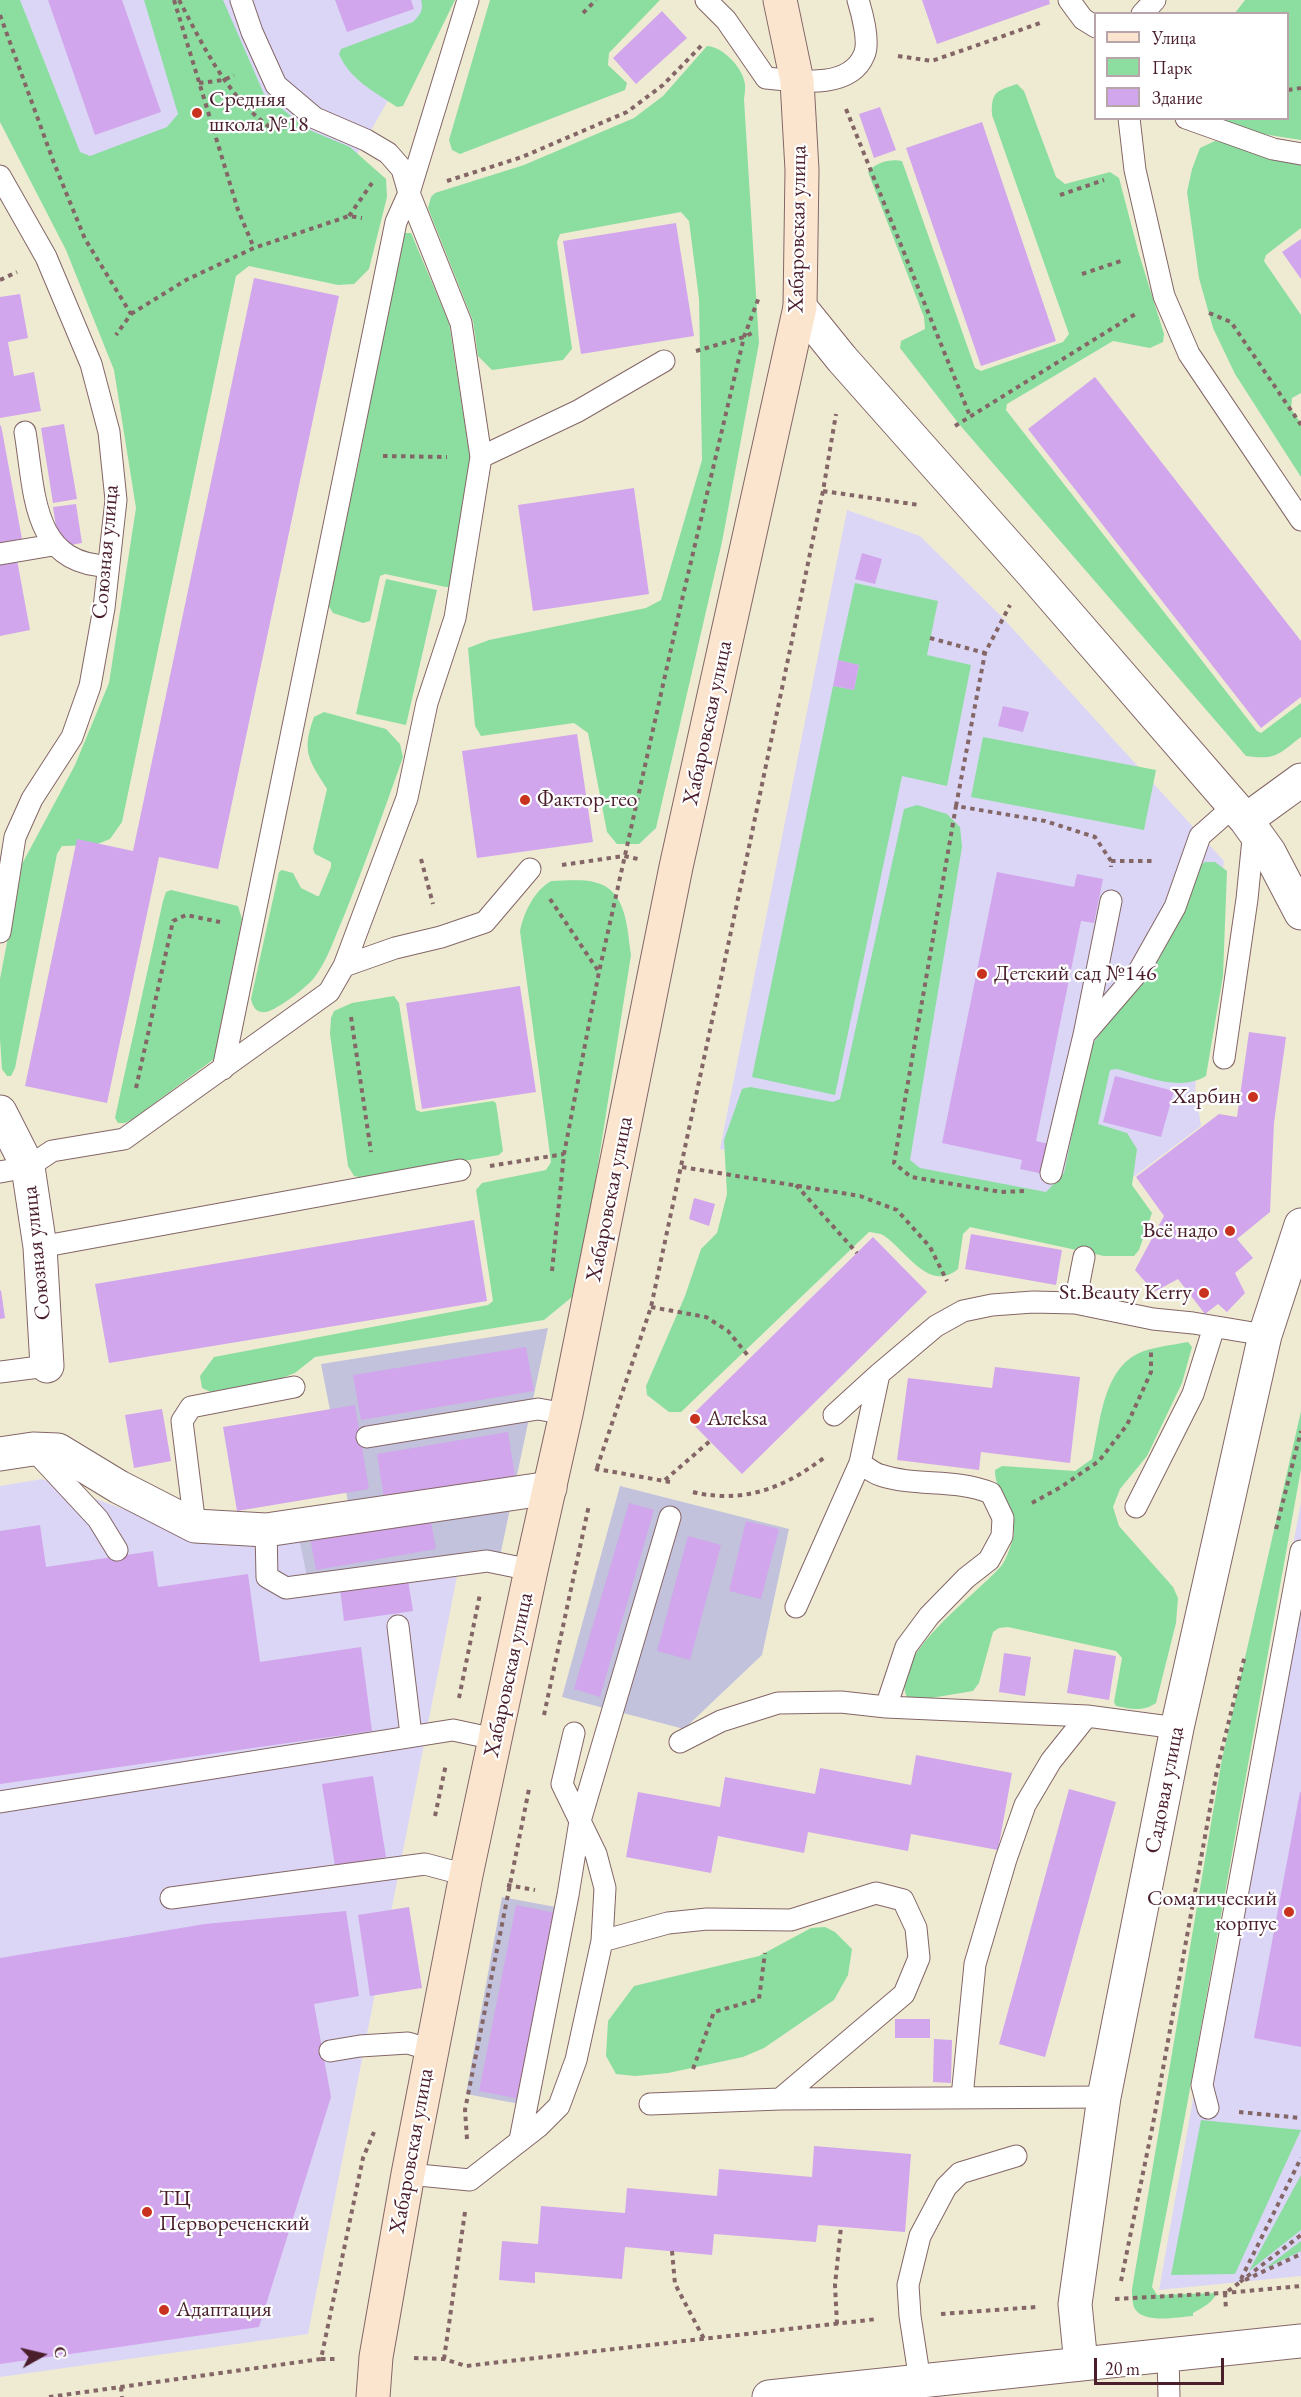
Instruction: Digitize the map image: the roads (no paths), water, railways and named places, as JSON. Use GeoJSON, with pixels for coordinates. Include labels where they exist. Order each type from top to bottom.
{"type":"FeatureCollection","features":[{"type":"Feature","properties":{"kind":"main road","name":"Хабаровская улица"},"geometry":{"type":"LineString","coordinates":[[373,2397],[376,2357],[430,2050],[531,1569],[566,1414],[676,867],[800,308],[801,170],[797,81],[780,0]]}},
{"type":"Feature","properties":{"kind":"street"},"geometry":{"type":"LineString","coordinates":[[800,308],[845,363],[971,503],[1245,818],[1269,852],[1301,913]]}},
{"type":"Feature","properties":{"kind":"street"},"geometry":{"type":"LineString","coordinates":[[1245,818],[1301,780]]}},
{"type":"Feature","properties":{"kind":"street","name":"Союзная улица"},"geometry":{"type":"LineString","coordinates":[[0,1112],[14,1170],[40,1247],[47,1366]]}},
{"type":"Feature","properties":{"kind":"street","name":"Садовая улица"},"geometry":{"type":"LineString","coordinates":[[1082,2364],[1075,2304],[1104,2097],[1177,1728],[1265,1335],[1301,1225]]}},
{"type":"Feature","properties":{"kind":"street"},"geometry":{"type":"LineString","coordinates":[[0,1455],[33,1449],[58,1450],[119,1487],[195,1526],[266,1530],[550,1488]]}},
{"type":"Feature","properties":{"kind":"street"},"geometry":{"type":"LineString","coordinates":[[770,2397],[1301,2342]]}},
{"type":"Feature","properties":{"kind":"lane"},"geometry":{"type":"LineString","coordinates":[[14,1170],[52,1151],[124,1139],[328,992],[344,966],[407,798],[427,703],[454,618],[481,458],[461,324],[409,193],[402,169],[388,153],[366,140],[356,138],[315,118],[276,85],[252,32],[242,0]]}},
{"type":"Feature","properties":{"kind":"lane"},"geometry":{"type":"LineString","coordinates":[[223,1069],[396,222],[409,193],[468,0]]}},
{"type":"Feature","properties":{"kind":"lane"},"geometry":{"type":"LineString","coordinates":[[706,0],[726,20],[766,78],[797,81],[835,80],[858,66],[865,54],[864,20],[858,0]]}},
{"type":"Feature","properties":{"kind":"lane"},"geometry":{"type":"LineString","coordinates":[[1069,0],[1083,19],[1094,26]]}},
{"type":"Feature","properties":{"kind":"lane"},"geometry":{"type":"LineString","coordinates":[[1144,12],[1155,0]]}},
{"type":"Feature","properties":{"kind":"lane"},"geometry":{"type":"LineString","coordinates":[[1129,120],[1135,170],[1164,296],[1189,354],[1301,520]]}},
{"type":"Feature","properties":{"kind":"lane"},"geometry":{"type":"LineString","coordinates":[[1192,120],[1273,149],[1301,154]]}},
{"type":"Feature","properties":{"kind":"lane","name":"Союзная улица"},"geometry":{"type":"LineString","coordinates":[[0,176],[46,257],[92,364],[109,432],[116,500],[104,608],[90,686],[72,736],[32,800],[15,837],[0,932]]}},
{"type":"Feature","properties":{"kind":"lane"},"geometry":{"type":"LineString","coordinates":[[481,458],[578,411],[664,361]]}},
{"type":"Feature","properties":{"kind":"lane"},"geometry":{"type":"LineString","coordinates":[[25,432],[38,509],[44,530],[53,545],[74,560],[92,566],[108,566]]}},
{"type":"Feature","properties":{"kind":"lane"},"geometry":{"type":"LineString","coordinates":[[0,554],[53,545]]}},
{"type":"Feature","properties":{"kind":"lane"},"geometry":{"type":"LineString","coordinates":[[1084,1035],[1139,971],[1175,908],[1200,836],[1245,818],[1247,899],[1224,1058]]}},
{"type":"Feature","properties":{"kind":"lane"},"geometry":{"type":"LineString","coordinates":[[344,966],[394,948],[441,937],[485,922],[530,869]]}},
{"type":"Feature","properties":{"kind":"lane"},"geometry":{"type":"LineString","coordinates":[[1051,1173],[1084,1035],[1111,901]]}},
{"type":"Feature","properties":{"kind":"lane"},"geometry":{"type":"LineString","coordinates":[[40,1247],[460,1170]]}},
{"type":"Feature","properties":{"kind":"lane"},"geometry":{"type":"LineString","coordinates":[[1075,1303],[1084,1257]]}},
{"type":"Feature","properties":{"kind":"lane"},"geometry":{"type":"LineString","coordinates":[[834,1415],[936,1326],[963,1311],[992,1305],[1033,1302],[1075,1303],[1153,1319],[1265,1335]]}},
{"type":"Feature","properties":{"kind":"lane"},"geometry":{"type":"LineString","coordinates":[[1136,1507],[1193,1394],[1214,1327]]}},
{"type":"Feature","properties":{"kind":"lane"},"geometry":{"type":"LineString","coordinates":[[0,1372],[47,1366]]}},
{"type":"Feature","properties":{"kind":"lane"},"geometry":{"type":"LineString","coordinates":[[796,1607],[860,1463],[879,1374]]}},
{"type":"Feature","properties":{"kind":"lane"},"geometry":{"type":"LineString","coordinates":[[195,1526],[182,1421],[191,1407],[294,1387]]}},
{"type":"Feature","properties":{"kind":"lane"},"geometry":{"type":"LineString","coordinates":[[367,1437],[538,1409],[566,1414]]}},
{"type":"Feature","properties":{"kind":"lane"},"geometry":{"type":"LineString","coordinates":[[33,1449],[98,1519],[117,1550]]}},
{"type":"Feature","properties":{"kind":"lane"},"geometry":{"type":"LineString","coordinates":[[860,1463],[879,1475],[921,1482],[959,1483],[991,1492],[1003,1518],[1002,1536],[989,1560],[966,1578],[929,1616],[906,1647],[886,1707]]}},
{"type":"Feature","properties":{"kind":"lane"},"geometry":{"type":"LineString","coordinates":[[520,2140],[568,1895],[580,1821],[670,1517]]}},
{"type":"Feature","properties":{"kind":"lane"},"geometry":{"type":"LineString","coordinates":[[266,1530],[267,1577],[286,1588],[487,1561],[531,1569]]}},
{"type":"Feature","properties":{"kind":"lane"},"geometry":{"type":"LineString","coordinates":[[1208,2108],[1202,2085],[1301,1551]]}},
{"type":"Feature","properties":{"kind":"lane"},"geometry":{"type":"LineString","coordinates":[[398,1626],[411,1735]]}},
{"type":"Feature","properties":{"kind":"lane"},"geometry":{"type":"LineString","coordinates":[[680,1742],[721,1721],[778,1703],[841,1702],[886,1707],[1087,1716],[1177,1728]]}},
{"type":"Feature","properties":{"kind":"lane"},"geometry":{"type":"LineString","coordinates":[[962,2097],[975,1964],[1006,1859],[1025,1805],[1052,1761],[1087,1716]]}},
{"type":"Feature","properties":{"kind":"lane"},"geometry":{"type":"LineString","coordinates":[[0,1802],[411,1735],[453,1730],[495,1739]]}},
{"type":"Feature","properties":{"kind":"lane"},"geometry":{"type":"LineString","coordinates":[[408,2174],[470,2180],[500,2159],[559,2106],[576,2060],[602,1941],[605,1888],[596,1854],[562,1784],[574,1733]]}},
{"type":"Feature","properties":{"kind":"lane"},"geometry":{"type":"LineString","coordinates":[[171,1898],[425,1864],[466,1875]]}},
{"type":"Feature","properties":{"kind":"lane"},"geometry":{"type":"LineString","coordinates":[[602,1941],[668,1923],[707,1919],[792,1920],[876,1893],[903,1900],[916,1928],[919,1958],[904,1994],[780,2099]]}},
{"type":"Feature","properties":{"kind":"lane"},"geometry":{"type":"LineString","coordinates":[[330,2051],[360,2046],[408,2043],[430,2050]]}},
{"type":"Feature","properties":{"kind":"lane"},"geometry":{"type":"LineString","coordinates":[[650,2103],[780,2099],[1104,2097]]}},
{"type":"Feature","properties":{"kind":"lane"},"geometry":{"type":"LineString","coordinates":[[920,2381],[910,2316],[908,2285],[920,2236],[946,2187],[960,2173],[1016,2156]]}},
{"type":"Feature","properties":{"kind":"lane"},"geometry":{"type":"LineString","coordinates":[[1168,2355],[1169,2397]]}},
{"type":"Feature","properties":{"kind":"place","name":"Средняя школа №18"},"geometry":{"type":"Point","coordinates":[197,113]}},
{"type":"Feature","properties":{"kind":"place","name":"Фактор-гео"},"geometry":{"type":"Point","coordinates":[525,800]}},
{"type":"Feature","properties":{"kind":"place","name":"Детский сад №146"},"geometry":{"type":"Point","coordinates":[982,974]}},
{"type":"Feature","properties":{"kind":"place","name":"Харбин"},"geometry":{"type":"Point","coordinates":[1253,1097]}},
{"type":"Feature","properties":{"kind":"place","name":"Всё надо"},"geometry":{"type":"Point","coordinates":[1230,1231]}},
{"type":"Feature","properties":{"kind":"place","name":"St.Beauty Kerry"},"geometry":{"type":"Point","coordinates":[1204,1293]}},
{"type":"Feature","properties":{"kind":"place","name":"Алеksa"},"geometry":{"type":"Point","coordinates":[695,1419]}},
{"type":"Feature","properties":{"kind":"place","name":"Соматический корпус"},"geometry":{"type":"Point","coordinates":[1289,1912]}},
{"type":"Feature","properties":{"kind":"place","name":"ТЦ Первореченский"},"geometry":{"type":"Point","coordinates":[147,2212]}},
{"type":"Feature","properties":{"kind":"place","name":"Адаптация"},"geometry":{"type":"Point","coordinates":[164,2310]}}]}
